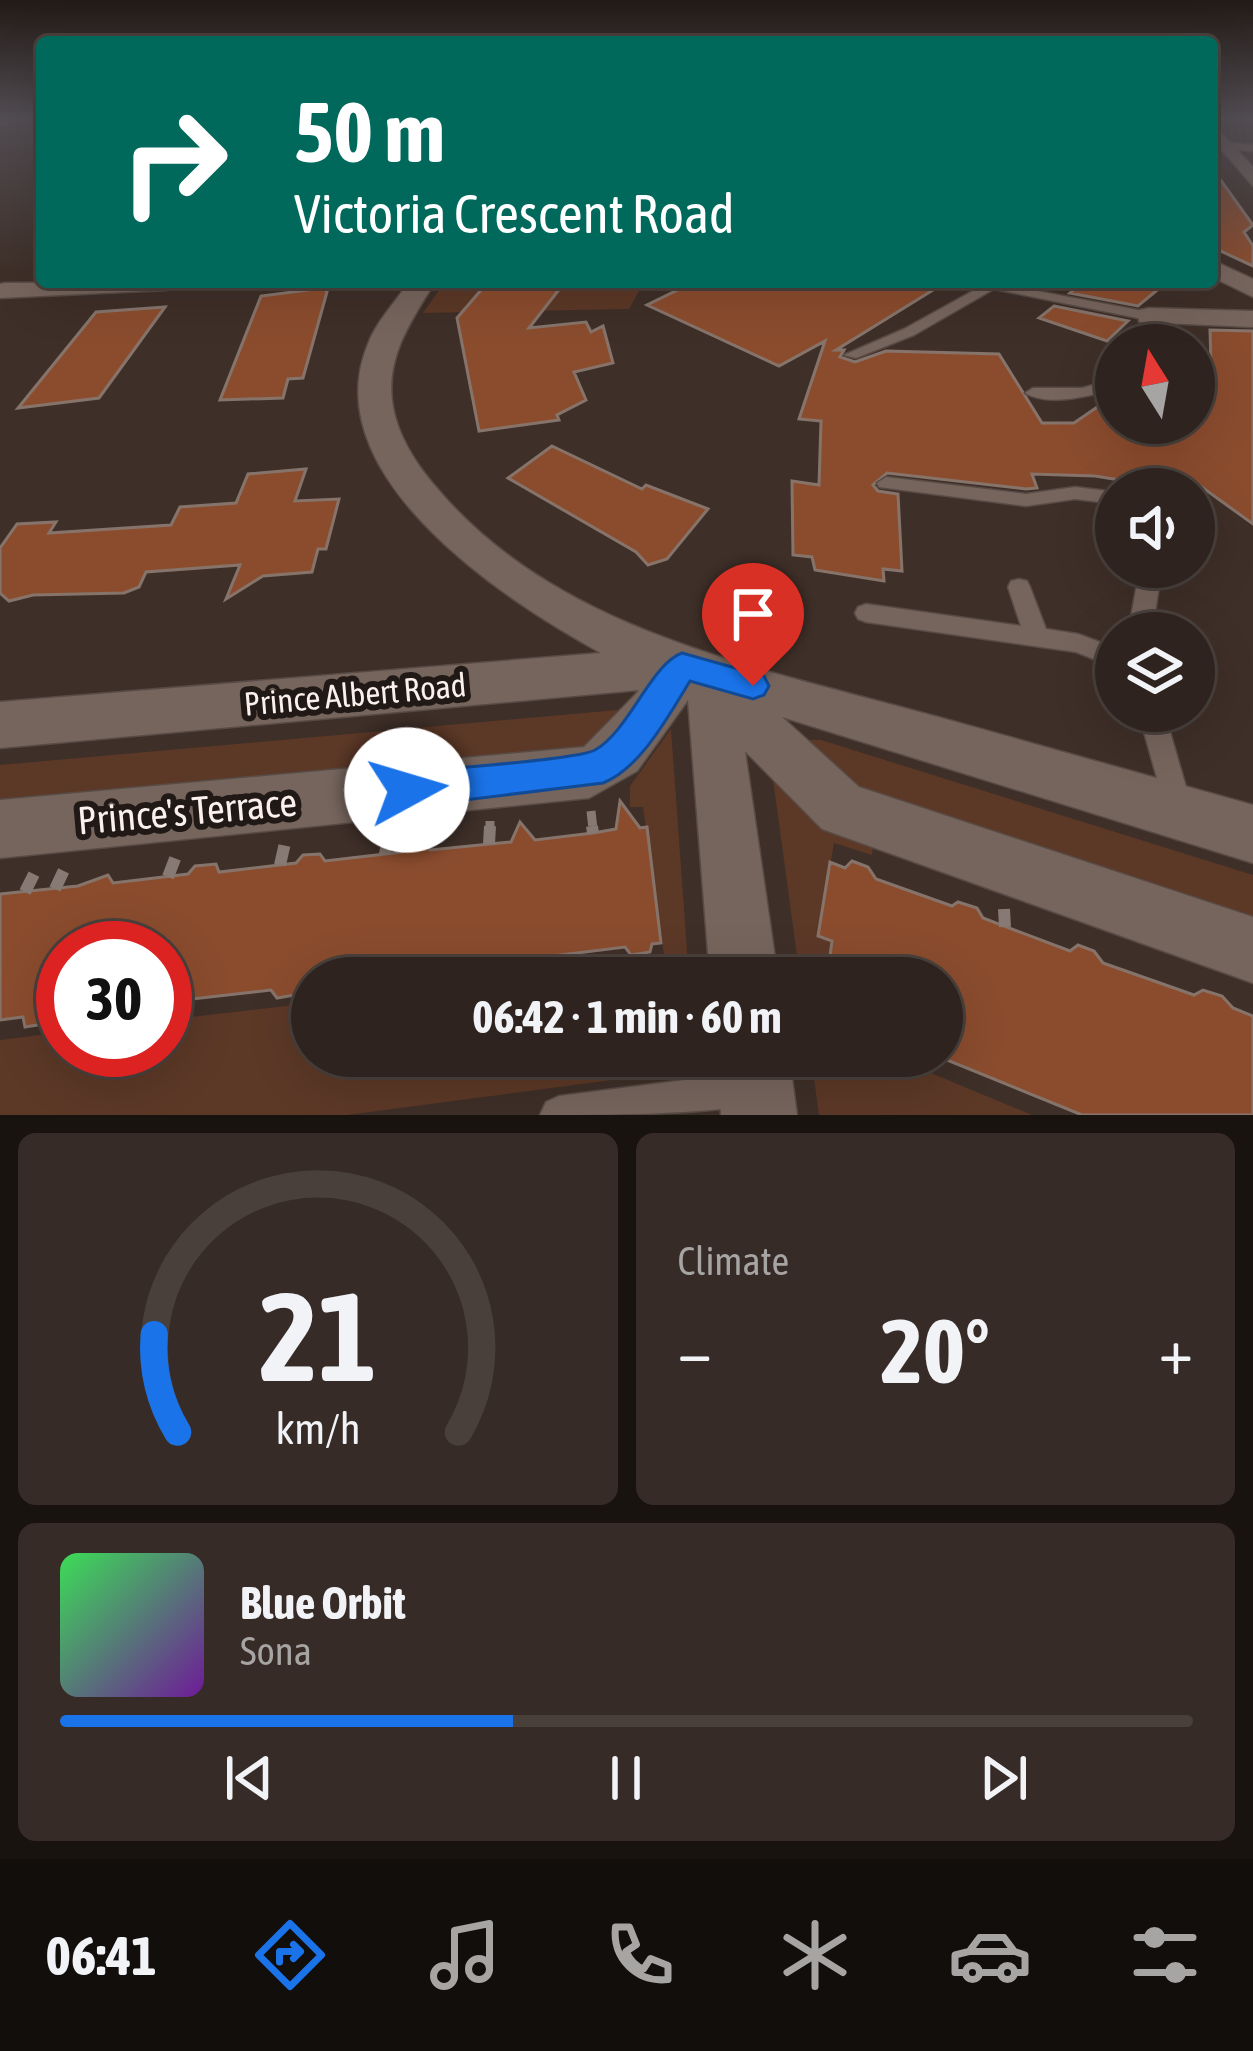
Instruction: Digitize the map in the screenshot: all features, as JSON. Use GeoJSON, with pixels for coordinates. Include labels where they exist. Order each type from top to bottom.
{"type":"FeatureCollection","features":[{"type":"Feature","properties":{"kind":"street"},"geometry":{"type":"LineString","coordinates":[[3,293],[36,264]]}},
{"type":"Feature","properties":{"kind":"street"},"geometry":{"type":"LineString","coordinates":[[1218,269],[1253,289]]}},
{"type":"Feature","properties":{"kind":"street"},"geometry":{"type":"LineString","coordinates":[[3,293],[77,288]]}},
{"type":"Feature","properties":{"kind":"street"},"geometry":{"type":"LineString","coordinates":[[418,288],[385,337],[378,380],[384,427],[413,488],[459,540],[513,584],[610,639],[696,669],[1253,833]]}},
{"type":"Feature","properties":{"kind":"street"},"geometry":{"type":"LineString","coordinates":[[1207,324],[1253,319]]}},
{"type":"Feature","properties":{"kind":"street"},"geometry":{"type":"LineString","coordinates":[[696,669],[842,808],[1253,950]]}},
{"type":"Feature","properties":{"kind":"street"},"geometry":{"type":"LineString","coordinates":[[696,669],[741,957]]}},
{"type":"Feature","properties":{"kind":"street","name":"Prince Albert Road"},"geometry":{"type":"LineString","coordinates":[[0,725],[696,669]]}},
{"type":"Feature","properties":{"kind":"street","name":"Prince's Terrace"},"geometry":{"type":"LineString","coordinates":[[0,829],[589,772],[603,766],[696,669]]}},
{"type":"Feature","properties":{"kind":"lane"},"geometry":{"type":"LineString","coordinates":[[850,355],[909,332],[987,288]]}},
{"type":"Feature","properties":{"kind":"lane"},"geometry":{"type":"LineString","coordinates":[[1003,288],[1130,324]]}},
{"type":"Feature","properties":{"kind":"lane"},"geometry":{"type":"LineString","coordinates":[[1033,393],[1095,390]]}},
{"type":"Feature","properties":{"kind":"lane"},"geometry":{"type":"LineString","coordinates":[[886,483],[1026,500],[1095,496]]}},
{"type":"Feature","properties":{"kind":"lane"},"geometry":{"type":"LineString","coordinates":[[1019,586],[1037,637]]}},
{"type":"Feature","properties":{"kind":"lane"},"geometry":{"type":"LineString","coordinates":[[866,613],[1078,643],[1095,650]]}},
{"type":"Feature","properties":{"kind":"lane"},"geometry":{"type":"LineString","coordinates":[[1157,732],[1179,812]]}},
{"type":"Feature","properties":{"kind":"lane"},"geometry":{"type":"LineString","coordinates":[[559,1115],[756,1087]]}},
{"type":"Feature","properties":{"kind":"shaded area"},"geometry":{"type":"Polygon","coordinates":[[[441,288],[641,288],[629,309],[423,313],[441,288]]]}},
{"type":"Feature","properties":{"kind":"shaded area"},"geometry":{"type":"Polygon","coordinates":[[[629,709],[597,750],[0,813],[0,765],[629,709]]]}},
{"type":"Feature","properties":{"kind":"shaded area"},"geometry":{"type":"Polygon","coordinates":[[[671,729],[687,957],[664,957],[643,807],[630,807],[630,786],[671,729]]]}},
{"type":"Feature","properties":{"kind":"shaded area"},"geometry":{"type":"Polygon","coordinates":[[[804,740],[821,740],[1253,875],[1253,932],[885,811],[804,740]]]}},
{"type":"Feature","properties":{"kind":"shaded area"},"geometry":{"type":"Polygon","coordinates":[[[772,772],[873,840],[872,855],[834,843],[818,935],[838,943],[834,957],[797,957],[772,772]]]}},
{"type":"Feature","properties":{"kind":"shaded area"},"geometry":{"type":"Polygon","coordinates":[[[291,1005],[291,1077],[634,1077],[347,1115],[0,1115],[0,1040],[36,1035],[36,1077],[192,1077],[192,1017],[291,1005]]]}},
{"type":"Feature","properties":{"kind":"shaded area"},"geometry":{"type":"Polygon","coordinates":[[[814,1077],[941,1077],[1032,1115],[819,1115],[814,1077]]]}},
{"type":"Feature","properties":{"kind":"building"},"geometry":{"type":"Polygon","coordinates":[[[1218,176],[1253,225],[1244,232],[1253,246],[1253,266],[1218,250],[1218,176]]]}},
{"type":"Feature","properties":{"kind":"building"},"geometry":{"type":"Polygon","coordinates":[[[323,288],[327,292],[303,378],[288,379],[283,398],[220,400],[261,296],[323,288]]]}},
{"type":"Feature","properties":{"kind":"building"},"geometry":{"type":"Polygon","coordinates":[[[483,288],[560,288],[529,328],[586,322],[591,332],[603,326],[613,363],[574,372],[586,400],[557,415],[559,420],[479,431],[457,318],[483,288]]]}},
{"type":"Feature","properties":{"kind":"building"},"geometry":{"type":"Polygon","coordinates":[[[682,288],[936,288],[836,350],[844,350],[840,357],[855,362],[886,351],[999,354],[1042,423],[1074,423],[1095,408],[1095,444],[1215,444],[1215,330],[1253,331],[1253,524],[1215,497],[1215,468],[1095,468],[1095,476],[1032,474],[1037,488],[1026,489],[887,473],[873,485],[878,491],[898,494],[902,571],[883,569],[884,581],[815,570],[812,557],[793,555],[792,481],[819,485],[821,421],[799,419],[825,341],[779,366],[647,305],[682,288]]]}},
{"type":"Feature","properties":{"kind":"building"},"geometry":{"type":"Polygon","coordinates":[[[1076,288],[1160,288],[1138,306],[1070,293],[1076,288]]]}},
{"type":"Feature","properties":{"kind":"building"},"geometry":{"type":"Polygon","coordinates":[[[1054,306],[1128,321],[1095,324],[1095,337],[1039,318],[1054,306]]]}},
{"type":"Feature","properties":{"kind":"building"},"geometry":{"type":"Polygon","coordinates":[[[165,307],[99,398],[18,408],[96,312],[165,307]]]}},
{"type":"Feature","properties":{"kind":"building"},"geometry":{"type":"Polygon","coordinates":[[[552,446],[642,489],[646,485],[708,509],[667,559],[648,565],[636,552],[508,478],[552,446]]]}},
{"type":"Feature","properties":{"kind":"building"},"geometry":{"type":"Polygon","coordinates":[[[306,469],[295,501],[339,499],[326,549],[318,549],[312,572],[263,576],[226,599],[240,565],[146,572],[139,587],[124,593],[33,595],[9,601],[0,593],[0,548],[17,524],[56,522],[49,533],[171,525],[180,507],[236,503],[248,474],[306,469]]]}},
{"type":"Feature","properties":{"kind":"building"},"geometry":{"type":"Polygon","coordinates":[[[620,801],[640,828],[647,827],[661,943],[652,944],[650,952],[631,955],[625,947],[545,957],[291,957],[291,996],[277,998],[271,990],[192,999],[192,921],[36,921],[36,1025],[25,1027],[23,1017],[0,1020],[0,894],[78,886],[108,875],[113,883],[188,874],[195,866],[216,864],[219,872],[296,863],[303,855],[320,854],[325,861],[402,852],[407,845],[425,843],[430,850],[511,842],[520,822],[535,840],[616,829],[620,801]]]}},
{"type":"Feature","properties":{"kind":"building"},"geometry":{"type":"Polygon","coordinates":[[[852,861],[868,867],[876,879],[952,906],[958,902],[977,908],[983,918],[1070,951],[1078,945],[1094,951],[1103,963],[1194,995],[1203,990],[1222,996],[1233,1008],[1253,1016],[1253,1115],[1082,1115],[963,1067],[963,957],[830,957],[832,941],[818,936],[830,862],[845,868],[852,861]]]}},
{"type":"Feature","properties":{"kind":"route"},"geometry":{"type":"LineString","coordinates":[[407,790],[589,772],[603,766],[650,717],[682,666],[753,686]]}}]}
